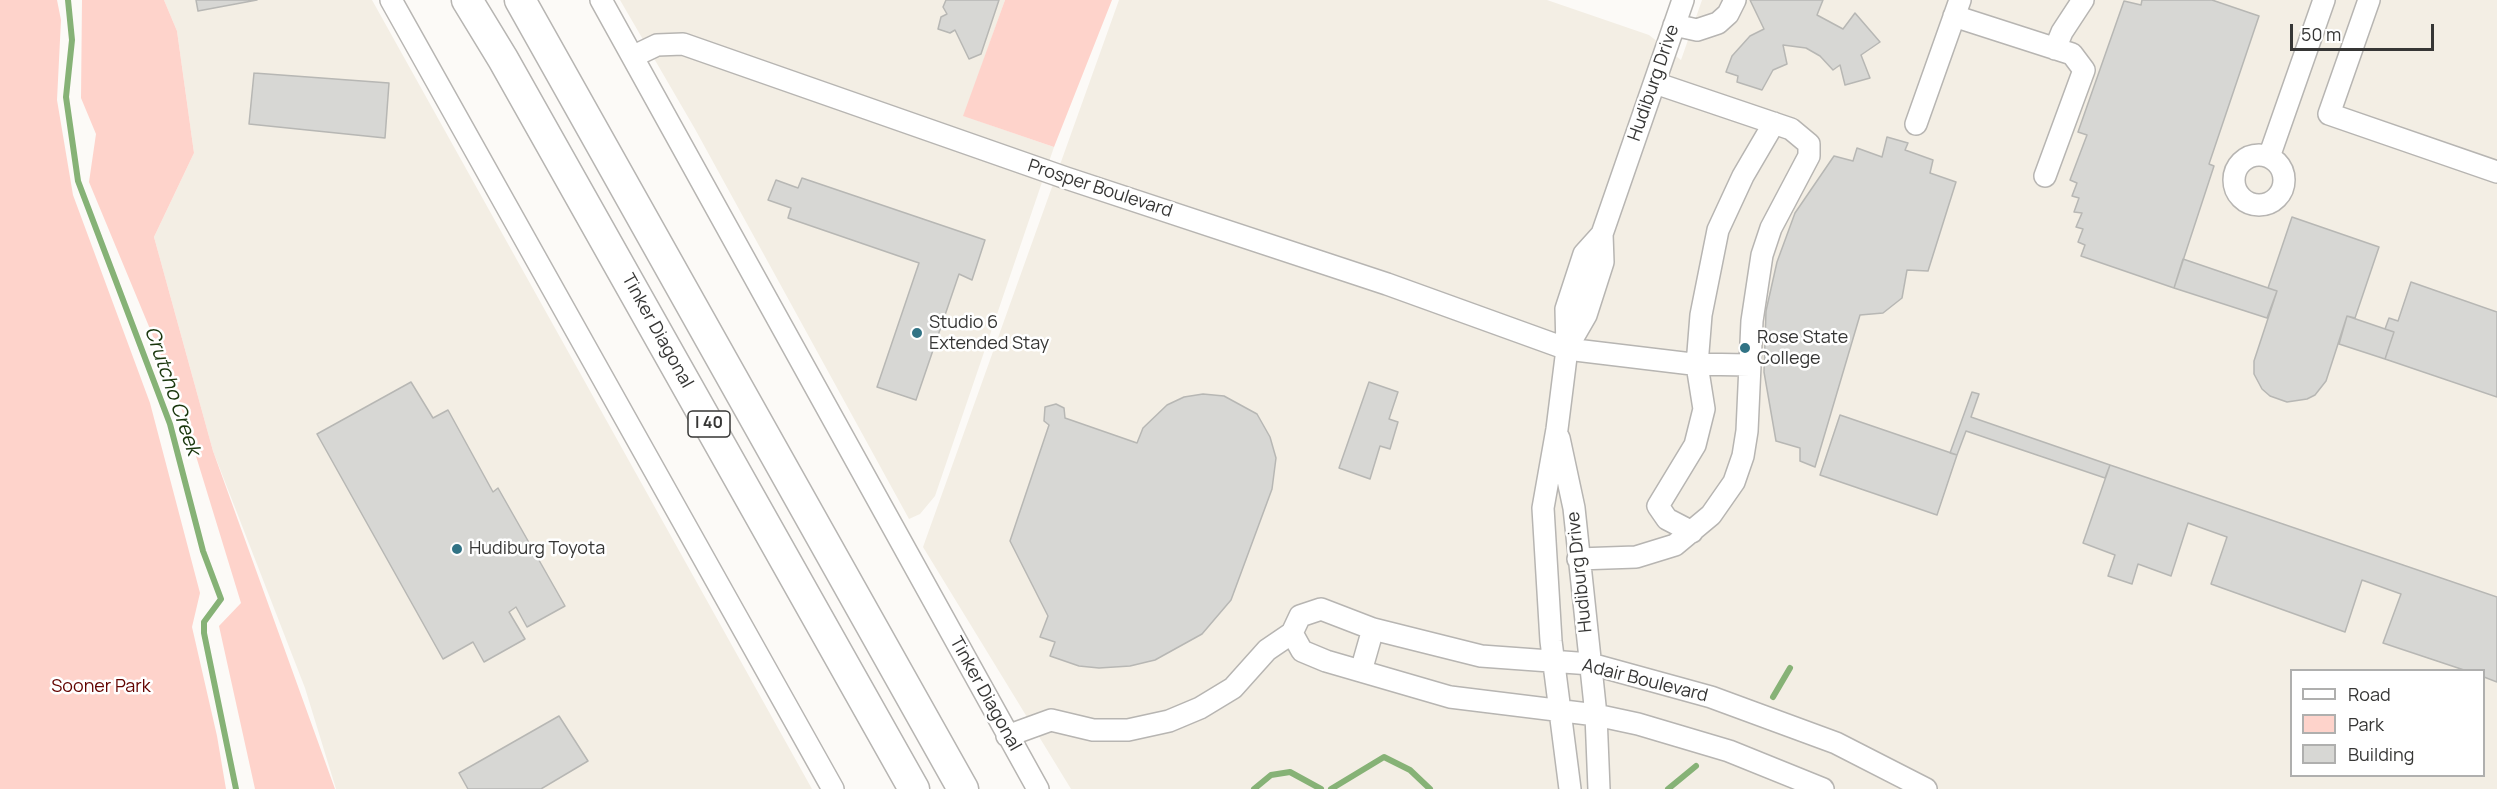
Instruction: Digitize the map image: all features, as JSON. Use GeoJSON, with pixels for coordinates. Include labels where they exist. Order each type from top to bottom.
{"type":"FeatureCollection","features":[{"type":"Feature","properties":{"kind":"highway"},"geometry":{"type":"LineString","coordinates":[[447,0],[503,59]]}},
{"type":"Feature","properties":{"kind":"highway","name":"Tinker Diagonal"},"geometry":{"type":"LineString","coordinates":[[467,0],[503,59],[914,789]]}},
{"type":"Feature","properties":{"kind":"highway","name":"I 40"},"geometry":{"type":"LineString","coordinates":[[520,0],[963,789]]}},
{"type":"Feature","properties":{"kind":"highway"},"geometry":{"type":"LineString","coordinates":[[541,0],[578,104]]}},
{"type":"Feature","properties":{"kind":"highway"},"geometry":{"type":"LineString","coordinates":[[918,708],[980,789]]}},
{"type":"Feature","properties":{"kind":"street"},"geometry":{"type":"LineString","coordinates":[[391,0],[833,789]]}},
{"type":"Feature","properties":{"kind":"street","name":"Tinker Diagonal"},"geometry":{"type":"LineString","coordinates":[[601,0],[1038,789]]}},
{"type":"Feature","properties":{"kind":"street","name":"Hudiburg Drive"},"geometry":{"type":"LineString","coordinates":[[1570,789],[1553,662],[1543,508],[1557,429],[1567,349],[1566,309],[1584,254],[1602,234],[1683,0]]}},
{"type":"Feature","properties":{"kind":"street"},"geometry":{"type":"LineString","coordinates":[[1674,25],[1697,30],[1718,23],[1728,14],[1735,0]]}},
{"type":"Feature","properties":{"kind":"street"},"geometry":{"type":"LineString","coordinates":[[2055,49],[2062,32],[2083,0]]}},
{"type":"Feature","properties":{"kind":"street"},"geometry":{"type":"LineString","coordinates":[[2269,157],[2324,0]]}},
{"type":"Feature","properties":{"kind":"street"},"geometry":{"type":"LineString","coordinates":[[2369,0],[2330,114],[2497,172]]}},
{"type":"Feature","properties":{"kind":"street"},"geometry":{"type":"LineString","coordinates":[[1917,124],[1957,8],[2072,54],[2084,70],[2045,176]]}},
{"type":"Feature","properties":{"kind":"street","name":"Prosper Boulevard"},"geometry":{"type":"LineString","coordinates":[[634,56],[657,45],[683,44],[1066,178],[1387,284],[1567,349],[1697,364],[1750,365]]}},
{"type":"Feature","properties":{"kind":"street"},"geometry":{"type":"LineString","coordinates":[[1578,559],[1636,557],[1675,545],[1692,532],[1724,500],[1734,482],[1743,456],[1756,284],[1762,255],[1771,228],[1809,156],[1809,144],[1802,135],[1774,123],[1655,83]]}},
{"type":"Feature","properties":{"kind":"street"},"geometry":{"type":"LineString","coordinates":[[1692,532],[1667,519],[1658,507],[1695,445],[1704,409],[1697,364],[1701,315],[1718,230],[1743,176],[1774,123]]}},
{"type":"Feature","properties":{"kind":"street","name":"Hudiburg Drive"},"geometry":{"type":"LineString","coordinates":[[1557,429],[1574,508],[1596,715],[1599,789]]}},
{"type":"Feature","properties":{"kind":"street","name":"Adair Boulevard"},"geometry":{"type":"LineString","coordinates":[[1008,736],[1051,720],[1093,730],[1128,730],[1169,721],[1200,708],[1233,688],[1267,650],[1292,633],[1300,616],[1321,609],[1373,629],[1481,656],[1591,664],[1754,711],[1836,743],[1926,789]]}},
{"type":"Feature","properties":{"kind":"street"},"geometry":{"type":"LineString","coordinates":[[1361,671],[1373,629]]}},
{"type":"Feature","properties":{"kind":"street"},"geometry":{"type":"LineString","coordinates":[[1292,633],[1302,651],[1361,671],[1450,697],[1596,715],[1691,739],[1768,766],[1823,789]]}},
{"type":"Feature","properties":{"kind":"shaded area"},"geometry":{"type":"Polygon","coordinates":[[[164,0],[372,0],[812,789],[336,789],[305,688],[213,451],[154,237],[194,153],[177,31],[164,0]]]}},
{"type":"Feature","properties":{"kind":"shaded area"},"geometry":{"type":"Polygon","coordinates":[[[620,0],[1005,0],[964,116],[1054,147],[935,496],[920,514],[909,519],[695,129],[620,0]]]}},
{"type":"Feature","properties":{"kind":"shaded area","name":"Rose State College"},"geometry":{"type":"Polygon","coordinates":[[[1119,0],[1547,0],[1649,35],[1681,60],[1702,0],[2497,0],[2497,789],[1071,789],[923,547],[1119,0]]]}},
{"type":"Feature","properties":{"kind":"green space","name":"Sooner Park"},"geometry":{"type":"Polygon","coordinates":[[[0,0],[57,0],[61,20],[57,100],[73,195],[150,403],[200,593],[192,627],[217,736],[226,789],[0,789],[0,0]]]}},
{"type":"Feature","properties":{"kind":"green space"},"geometry":{"type":"Polygon","coordinates":[[[82,0],[164,0],[177,31],[194,153],[154,237],[213,451],[335,789],[255,789],[219,626],[241,603],[177,394],[89,182],[96,134],[81,98],[82,0]]]}},
{"type":"Feature","properties":{"kind":"green space"},"geometry":{"type":"Polygon","coordinates":[[[1005,0],[1112,0],[1054,147],[963,116],[1005,0]]]}},
{"type":"Feature","properties":{"kind":"building"},"geometry":{"type":"Polygon","coordinates":[[[196,0],[257,0],[198,11],[196,0]]]}},
{"type":"Feature","properties":{"kind":"building"},"geometry":{"type":"Polygon","coordinates":[[[946,0],[999,0],[981,54],[969,59],[955,30],[950,33],[938,29],[941,17],[947,14],[943,7],[946,0]]]}},
{"type":"Feature","properties":{"kind":"building"},"geometry":{"type":"Polygon","coordinates":[[[1750,0],[1823,0],[1817,15],[1843,29],[1855,13],[1880,42],[1861,55],[1870,78],[1845,85],[1840,65],[1833,70],[1820,56],[1806,48],[1783,45],[1787,64],[1773,70],[1762,90],[1737,82],[1738,76],[1726,72],[1732,56],[1750,36],[1764,29],[1750,0]]]}},
{"type":"Feature","properties":{"kind":"building"},"geometry":{"type":"Polygon","coordinates":[[[2142,0],[2212,0],[2259,16],[2209,164],[2214,166],[2174,288],[2081,256],[2085,245],[2078,242],[2083,229],[2076,227],[2082,213],[2074,212],[2079,198],[2072,196],[2077,183],[2070,180],[2087,135],[2078,132],[2124,1],[2141,5],[2142,0]]]}},
{"type":"Feature","properties":{"kind":"building"},"geometry":{"type":"Polygon","coordinates":[[[254,73],[389,83],[385,138],[249,124],[254,73]]]}},
{"type":"Feature","properties":{"kind":"building"},"geometry":{"type":"Polygon","coordinates":[[[1887,137],[1908,143],[1905,150],[1933,160],[1930,173],[1956,182],[1928,271],[1907,270],[1902,298],[1883,313],[1860,315],[1815,467],[1800,461],[1800,448],[1776,441],[1764,372],[1766,311],[1777,262],[1795,213],[1834,156],[1853,161],[1857,148],[1882,157],[1887,137]]]}},
{"type":"Feature","properties":{"kind":"building","name":"Studio 6 Extended Stay"},"geometry":{"type":"Polygon","coordinates":[[[802,178],[985,240],[972,280],[959,274],[916,400],[877,387],[919,263],[788,218],[791,208],[768,200],[776,180],[798,188],[802,178]]]}},
{"type":"Feature","properties":{"kind":"building"},"geometry":{"type":"Polygon","coordinates":[[[2292,217],[2379,247],[2355,318],[2347,316],[2326,381],[2315,395],[2307,399],[2287,402],[2270,396],[2262,389],[2254,374],[2254,361],[2277,291],[2268,288],[2292,217]]]}},
{"type":"Feature","properties":{"kind":"building"},"geometry":{"type":"Polygon","coordinates":[[[2183,259],[2277,291],[2267,318],[2174,288],[2183,259]]]}},
{"type":"Feature","properties":{"kind":"building"},"geometry":{"type":"Polygon","coordinates":[[[2411,282],[2497,312],[2497,397],[2385,359],[2394,332],[2385,329],[2389,318],[2398,321],[2411,282]]]}},
{"type":"Feature","properties":{"kind":"building"},"geometry":{"type":"Polygon","coordinates":[[[2347,316],[2394,332],[2385,359],[2339,344],[2347,316]]]}},
{"type":"Feature","properties":{"kind":"building","name":"Hudiburg Toyota"},"geometry":{"type":"Polygon","coordinates":[[[411,382],[433,418],[448,410],[493,492],[498,488],[565,606],[527,627],[516,607],[509,612],[525,639],[484,662],[473,642],[443,659],[317,434],[411,382]]]}},
{"type":"Feature","properties":{"kind":"building"},"geometry":{"type":"Polygon","coordinates":[[[1369,382],[1398,392],[1389,419],[1398,422],[1390,449],[1380,446],[1370,479],[1339,468],[1369,382]]]}},
{"type":"Feature","properties":{"kind":"building"},"geometry":{"type":"Polygon","coordinates":[[[1972,392],[1979,394],[1971,417],[2110,465],[2105,478],[1966,431],[1957,455],[1950,453],[1972,392]]]}},
{"type":"Feature","properties":{"kind":"building"},"geometry":{"type":"Polygon","coordinates":[[[1203,394],[1224,396],[1257,414],[1270,437],[1276,458],[1272,489],[1231,600],[1202,634],[1155,660],[1130,666],[1099,668],[1079,666],[1050,656],[1055,642],[1040,637],[1048,616],[1010,541],[1049,425],[1044,421],[1045,407],[1056,404],[1064,408],[1065,418],[1137,443],[1143,428],[1167,405],[1184,397],[1203,394]]]}},
{"type":"Feature","properties":{"kind":"building"},"geometry":{"type":"Polygon","coordinates":[[[1840,415],[1957,455],[1937,515],[1820,475],[1840,415]]]}},
{"type":"Feature","properties":{"kind":"building"},"geometry":{"type":"Polygon","coordinates":[[[2110,465],[2497,597],[2497,682],[2485,677],[2485,669],[2461,669],[2383,643],[2401,594],[2362,580],[2345,632],[2211,584],[2227,537],[2188,523],[2171,576],[2138,564],[2132,584],[2108,576],[2115,555],[2083,543],[2110,465]]]}},
{"type":"Feature","properties":{"kind":"building"},"geometry":{"type":"Polygon","coordinates":[[[559,716],[588,761],[541,789],[468,789],[459,773],[559,716]]]}},
{"type":"Feature","properties":{"kind":"waterway","name":"Crutcho Creek"},"geometry":{"type":"LineString","coordinates":[[68,0],[72,40],[66,97],[78,181],[170,424],[203,551],[221,599],[204,622],[204,633],[236,789]]}},
{"type":"Feature","properties":{"kind":"waterway"},"geometry":{"type":"LineString","coordinates":[[1773,697],[1790,668]]}},
{"type":"Feature","properties":{"kind":"waterway"},"geometry":{"type":"LineString","coordinates":[[1331,789],[1384,757],[1410,770],[1430,789]]}},
{"type":"Feature","properties":{"kind":"waterway"},"geometry":{"type":"LineString","coordinates":[[1668,789],[1696,766]]}},
{"type":"Feature","properties":{"kind":"waterway"},"geometry":{"type":"LineString","coordinates":[[1254,789],[1271,775],[1290,772],[1321,789]]}},
{"type":"Feature","properties":{"kind":"place","name":"Studio 6 Extended Stay"},"geometry":{"type":"Point","coordinates":[917,333]}},
{"type":"Feature","properties":{"kind":"place","name":"Rose State College"},"geometry":{"type":"Point","coordinates":[1745,348]}},
{"type":"Feature","properties":{"kind":"place","name":"Hudiburg Toyota"},"geometry":{"type":"Point","coordinates":[457,549]}}]}
